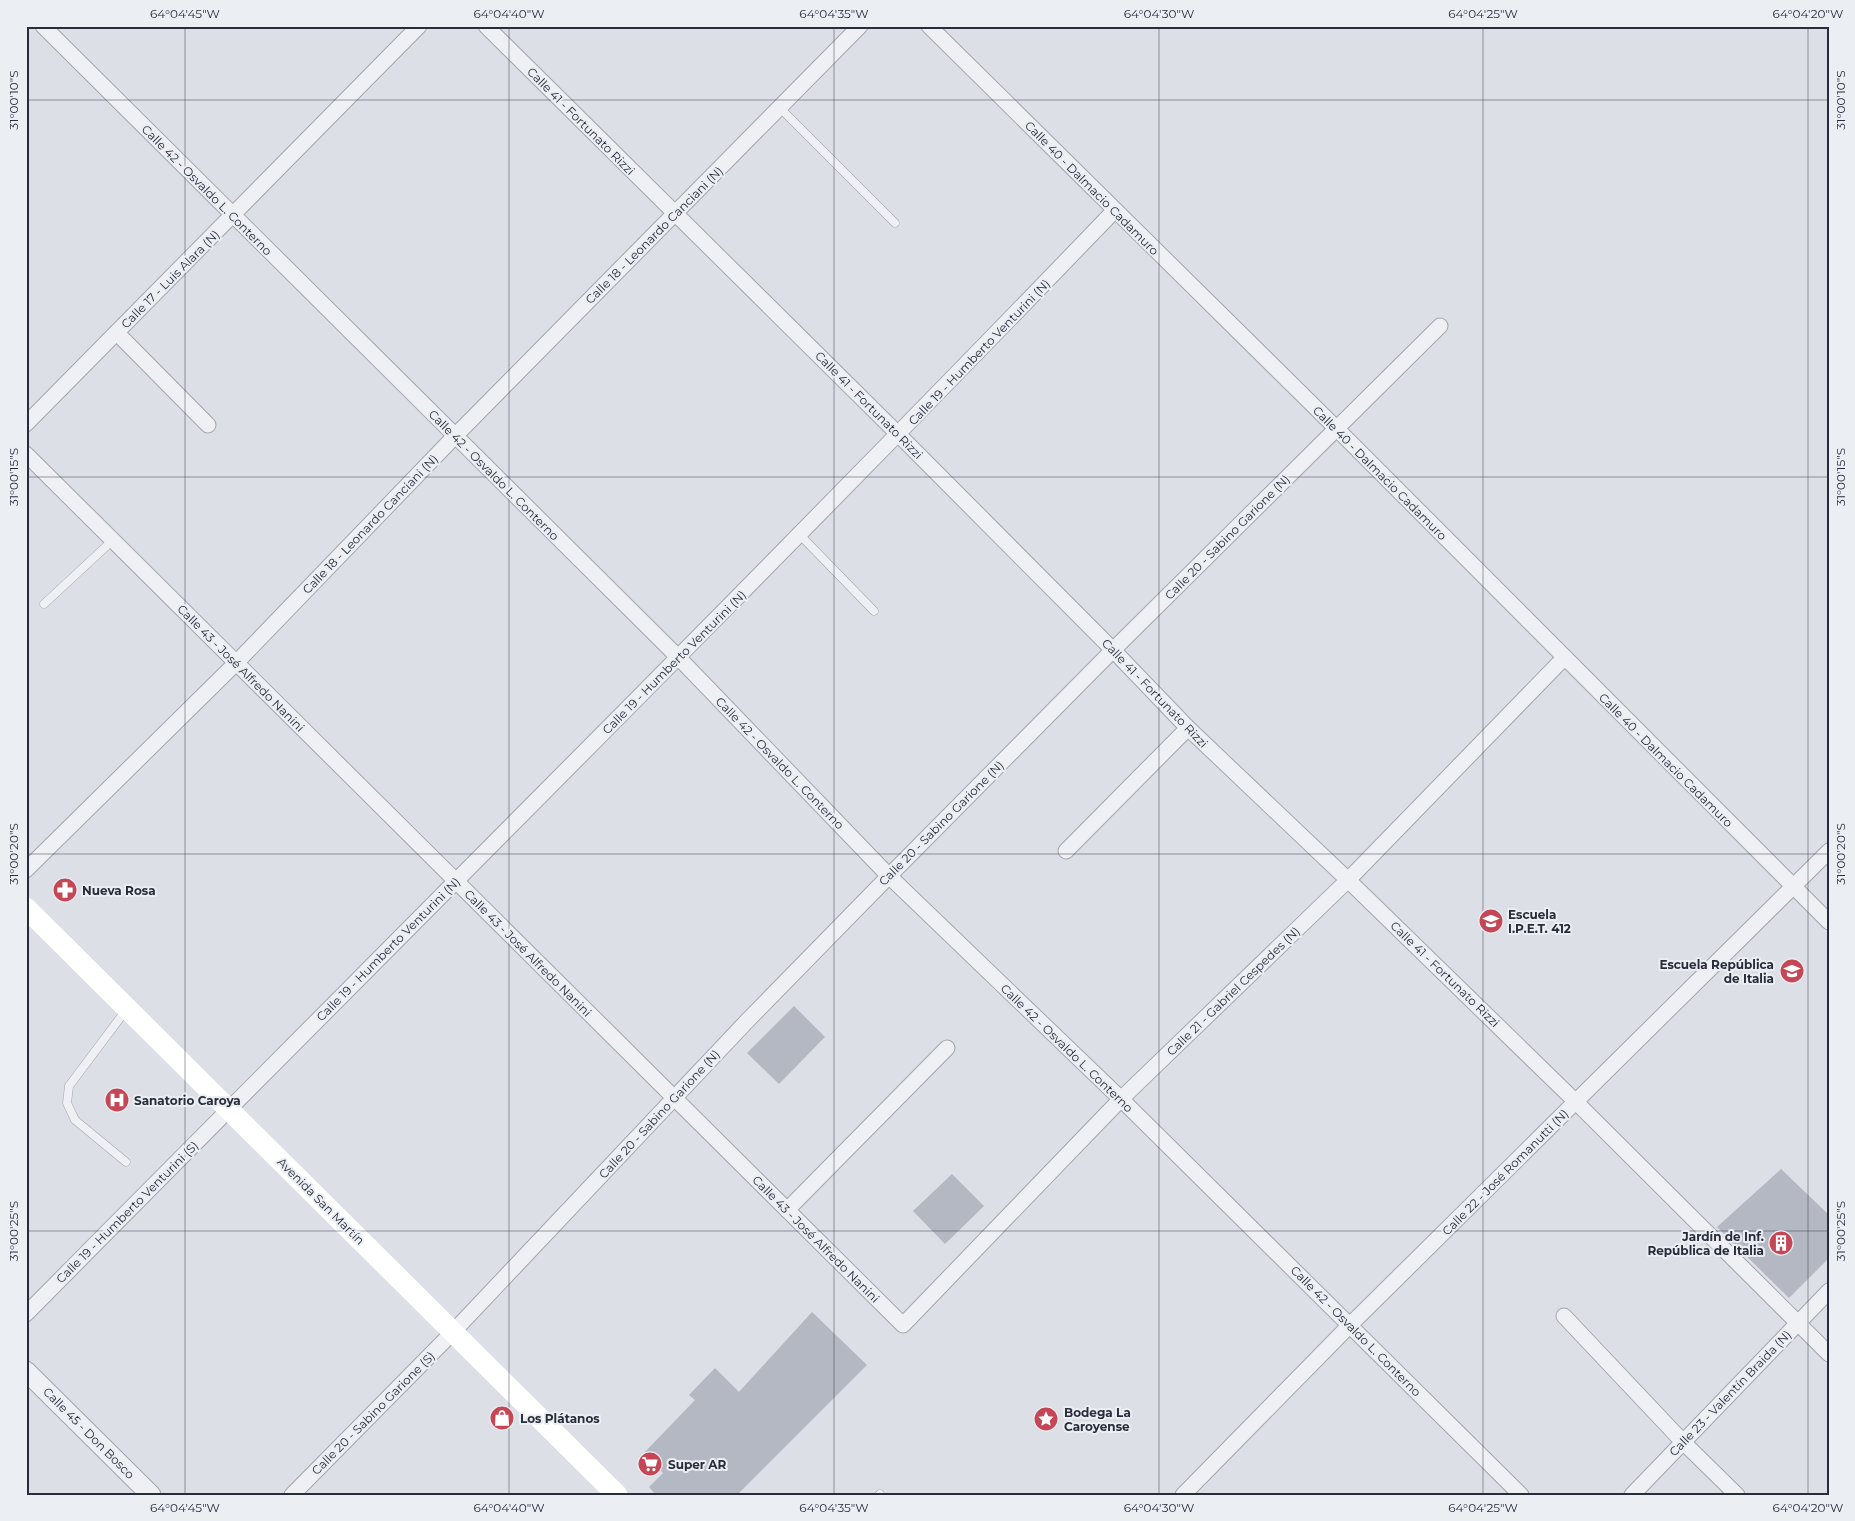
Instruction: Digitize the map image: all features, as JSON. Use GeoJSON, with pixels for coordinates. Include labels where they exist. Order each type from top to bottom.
{"type":"FeatureCollection","features":[{"type":"Feature","properties":{"kind":"main road","name":"Avenida San Martín"},"geometry":{"type":"LineString","coordinates":[[26,908],[616,1495]]}},
{"type":"Feature","properties":{"kind":"street","name":"Calle 42 - Osvaldo L. Conterno"},"geometry":{"type":"LineString","coordinates":[[42,26],[679,658],[889,876],[1121,1099],[1521,1495]]}},
{"type":"Feature","properties":{"kind":"street","name":"Calle 17 - Luis Alara (N)"},"geometry":{"type":"LineString","coordinates":[[26,424],[419,26]]}},
{"type":"Feature","properties":{"kind":"street","name":"Calle 41 - Fortunato Rizzi"},"geometry":{"type":"LineString","coordinates":[[486,26],[899,434],[1188,728],[1348,880],[1576,1102],[1829,1354]]}},
{"type":"Feature","properties":{"kind":"street","name":"Calle 18 - Leonardo Canciani (N)"},"geometry":{"type":"LineString","coordinates":[[26,870],[236,663],[455,436],[860,26]]}},
{"type":"Feature","properties":{"kind":"street","name":"Calle 40 - Dalmacio Cadamuro"},"geometry":{"type":"LineString","coordinates":[[929,26],[1337,428],[1829,922]]}},
{"type":"Feature","properties":{"kind":"street","name":"Calle 19 - Humberto Venturini (N)"},"geometry":{"type":"LineString","coordinates":[[228,1110],[679,658],[1115,210]]}},
{"type":"Feature","properties":{"kind":"street","name":"Calle 20 - Sabino Garione (N)"},"geometry":{"type":"LineString","coordinates":[[453,1332],[674,1098],[889,876],[1113,650],[1440,326]]}},
{"type":"Feature","properties":{"kind":"street"},"geometry":{"type":"LineString","coordinates":[[117,333],[208,425]]}},
{"type":"Feature","properties":{"kind":"street","name":"Calle 43 - José Alfredo Nanini"},"geometry":{"type":"LineString","coordinates":[[26,454],[903,1325]]}},
{"type":"Feature","properties":{"kind":"street","name":"Calle 21 - Gabriel Cespedes (N)"},"geometry":{"type":"LineString","coordinates":[[903,1325],[1121,1099],[1348,880],[1564,658]]}},
{"type":"Feature","properties":{"kind":"street"},"geometry":{"type":"LineString","coordinates":[[1066,851],[1188,728]]}},
{"type":"Feature","properties":{"kind":"street","name":"Calle 22 - José Romanutti (N)"},"geometry":{"type":"LineString","coordinates":[[1183,1495],[1350,1325],[1829,851]]}},
{"type":"Feature","properties":{"kind":"street"},"geometry":{"type":"LineString","coordinates":[[787,1210],[947,1048]]}},
{"type":"Feature","properties":{"kind":"street","name":"Calle 19 - Humberto Venturini (S)"},"geometry":{"type":"LineString","coordinates":[[26,1314],[228,1110]]}},
{"type":"Feature","properties":{"kind":"street","name":"Calle 23 - Valentín Braida (N)"},"geometry":{"type":"LineString","coordinates":[[1632,1495],[1829,1291]]}},
{"type":"Feature","properties":{"kind":"street"},"geometry":{"type":"LineString","coordinates":[[1564,1316],[1683,1442],[1737,1495]]}},
{"type":"Feature","properties":{"kind":"street","name":"Calle 20 - Sabino Garione (S)"},"geometry":{"type":"LineString","coordinates":[[292,1495],[453,1332]]}},
{"type":"Feature","properties":{"kind":"street","name":"Calle 45 - Don Bosco"},"geometry":{"type":"LineString","coordinates":[[26,1371],[151,1495]]}},
{"type":"Feature","properties":{"kind":"lane"},"geometry":{"type":"LineString","coordinates":[[780,108],[895,223]]}},
{"type":"Feature","properties":{"kind":"lane"},"geometry":{"type":"LineString","coordinates":[[800,535],[874,611]]}},
{"type":"Feature","properties":{"kind":"lane"},"geometry":{"type":"LineString","coordinates":[[44,604],[113,540]]}},
{"type":"Feature","properties":{"kind":"lane"},"geometry":{"type":"LineString","coordinates":[[126,1162],[76,1120],[66,1103],[69,1086],[127,1009]]}},
{"type":"Feature","properties":{"kind":"building"},"geometry":{"type":"Polygon","coordinates":[[[794,1006],[825,1037],[779,1084],[747,1053],[794,1006]]]}},
{"type":"Feature","properties":{"kind":"building","name":"Jardín de Inf. República de Italia"},"geometry":{"type":"Polygon","coordinates":[[[1781,1169],[1829,1215],[1829,1258],[1789,1298],[1717,1227],[1781,1169]]]}},
{"type":"Feature","properties":{"kind":"building"},"geometry":{"type":"Polygon","coordinates":[[[952,1174],[984,1206],[945,1244],[913,1211],[952,1174]]]}},
{"type":"Feature","properties":{"kind":"building"},"geometry":{"type":"Polygon","coordinates":[[[812,1312],[867,1365],[737,1495],[656,1495],[649,1487],[663,1473],[643,1454],[695,1400],[689,1395],[715,1368],[739,1392],[812,1312]]]}},
{"type":"Feature","properties":{"kind":"place","name":"Nueva Rosa"},"geometry":{"type":"Point","coordinates":[65,890]}},
{"type":"Feature","properties":{"kind":"place","name":"Escuela I.P.E.T. 412"},"geometry":{"type":"Point","coordinates":[1491,921]}},
{"type":"Feature","properties":{"kind":"place","name":"Escuela República de Italia"},"geometry":{"type":"Point","coordinates":[1792,971]}},
{"type":"Feature","properties":{"kind":"place","name":"Sanatorio Caroya"},"geometry":{"type":"Point","coordinates":[117,1100]}},
{"type":"Feature","properties":{"kind":"place","name":"Jardín de Inf. República de Italia"},"geometry":{"type":"Point","coordinates":[1781,1243]}},
{"type":"Feature","properties":{"kind":"place","name":"Los Plátanos"},"geometry":{"type":"Point","coordinates":[502,1418]}},
{"type":"Feature","properties":{"kind":"place","name":"Bodega La Caroyense"},"geometry":{"type":"Point","coordinates":[1046,1419]}},
{"type":"Feature","properties":{"kind":"place","name":"Super AR"},"geometry":{"type":"Point","coordinates":[650,1464]}}]}
